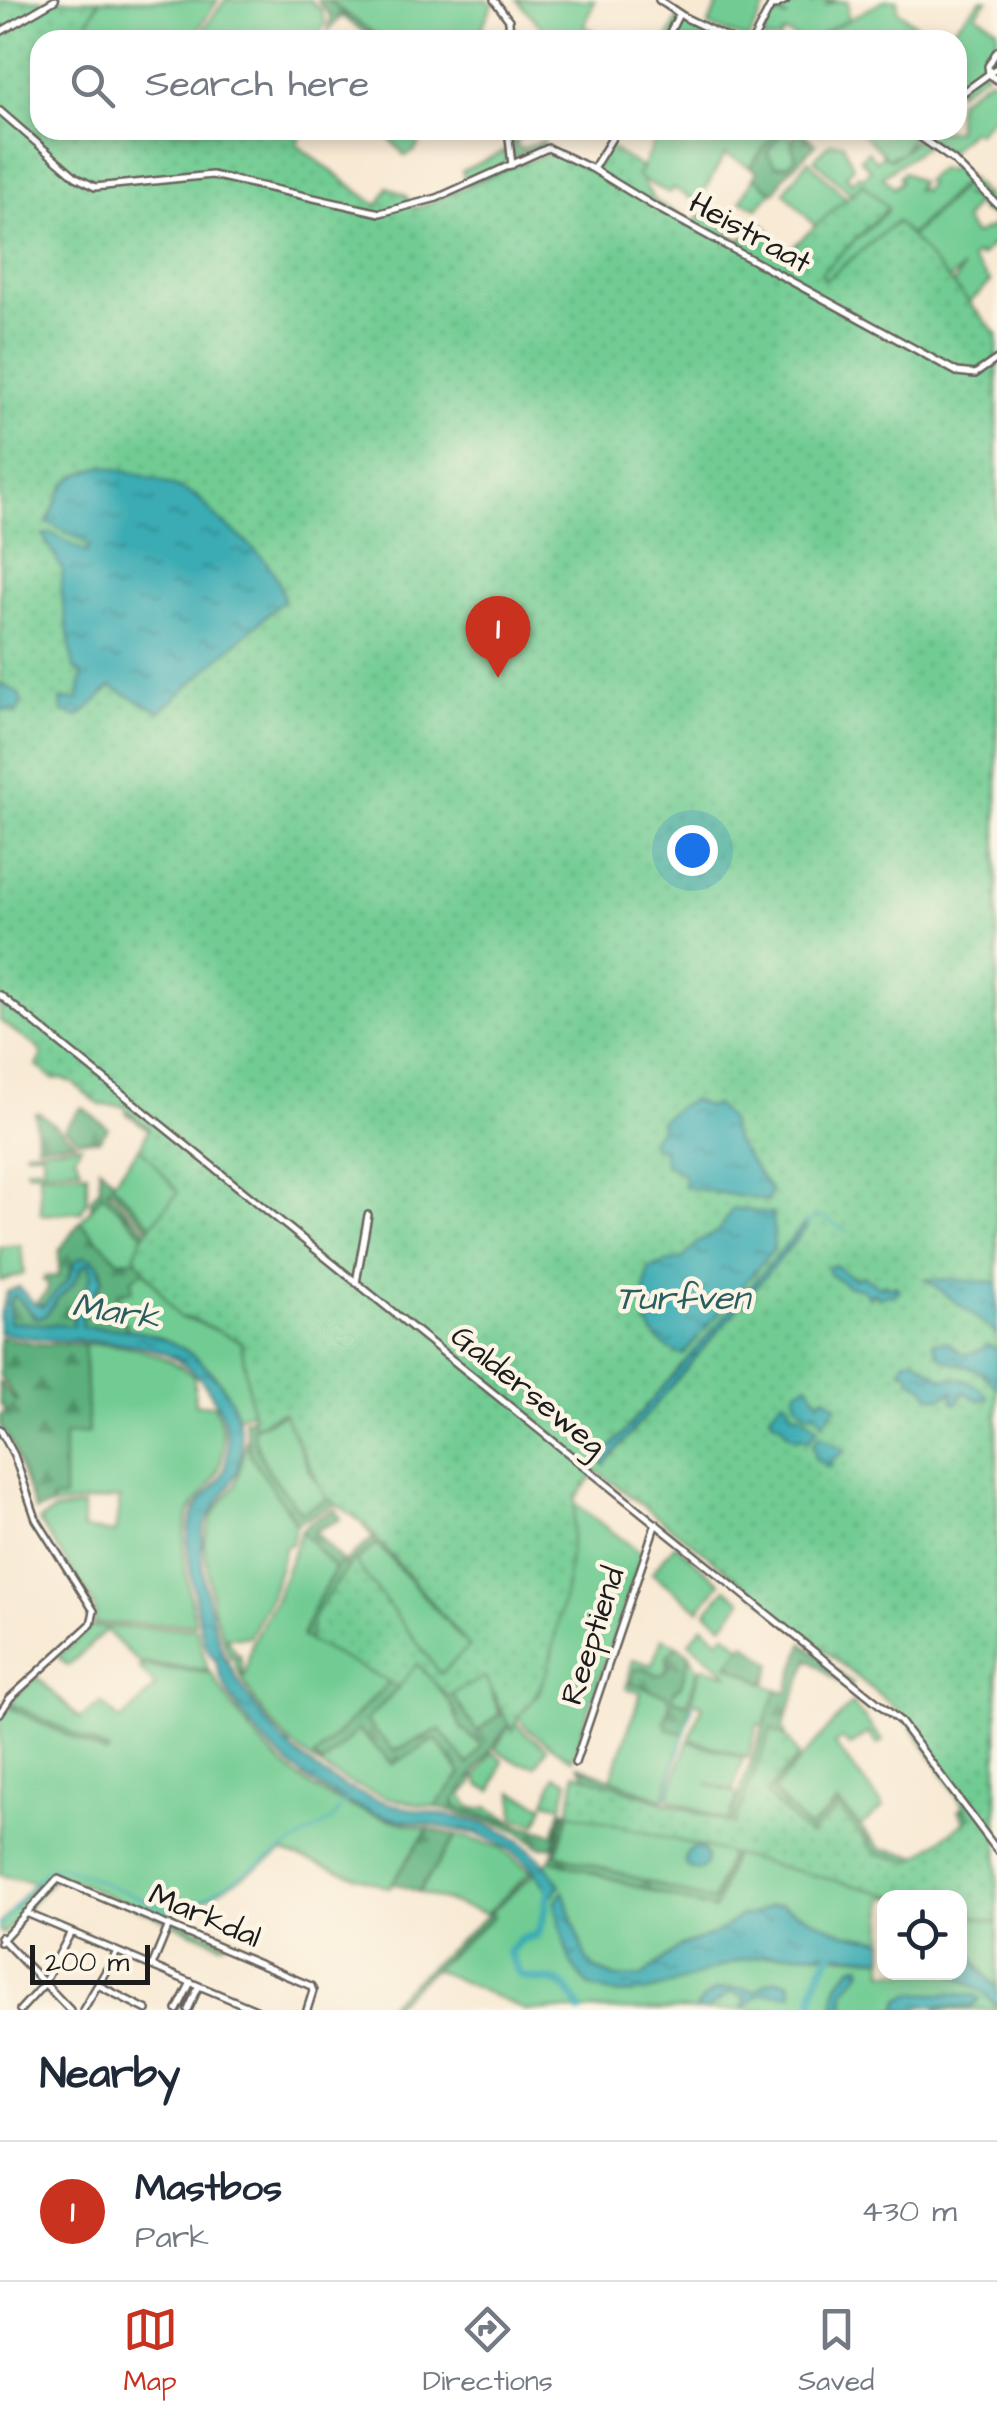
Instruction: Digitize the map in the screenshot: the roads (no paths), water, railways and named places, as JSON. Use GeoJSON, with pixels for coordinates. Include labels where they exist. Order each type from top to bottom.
{"type":"FeatureCollection","features":[{"type":"Feature","properties":{"kind":"street"},"geometry":{"type":"LineString","coordinates":[[0,32],[55,0]]}},
{"type":"Feature","properties":{"kind":"street"},"geometry":{"type":"LineString","coordinates":[[494,0],[508,20],[509,30]]}},
{"type":"Feature","properties":{"kind":"street"},"geometry":{"type":"LineString","coordinates":[[502,9],[505,0]]}},
{"type":"Feature","properties":{"kind":"street"},"geometry":{"type":"LineString","coordinates":[[658,0],[712,30]]}},
{"type":"Feature","properties":{"kind":"street"},"geometry":{"type":"LineString","coordinates":[[758,30],[772,3],[786,0]]}},
{"type":"Feature","properties":{"kind":"street"},"geometry":{"type":"LineString","coordinates":[[671,30],[679,14]]}},
{"type":"Feature","properties":{"kind":"street"},"geometry":{"type":"LineString","coordinates":[[997,51],[988,66],[989,74],[997,80]]}},
{"type":"Feature","properties":{"kind":"street"},"geometry":{"type":"LineString","coordinates":[[967,90],[997,68]]}},
{"type":"Feature","properties":{"kind":"street"},"geometry":{"type":"LineString","coordinates":[[0,111],[30,137]]}},
{"type":"Feature","properties":{"kind":"street"},"geometry":{"type":"LineString","coordinates":[[33,140],[76,177],[95,187],[212,174],[387,213],[487,178],[512,164],[509,140]]}},
{"type":"Feature","properties":{"kind":"street"},"geometry":{"type":"LineString","coordinates":[[593,169],[611,140]]}},
{"type":"Feature","properties":{"kind":"street"},"geometry":{"type":"LineString","coordinates":[[924,140],[953,160],[997,204]]}},
{"type":"Feature","properties":{"kind":"street","name":"Heistraat"},"geometry":{"type":"LineString","coordinates":[[512,164],[545,147],[593,169],[687,225],[960,374],[975,374],[997,359]]}},
{"type":"Feature","properties":{"kind":"street","name":"Galderseweg"},"geometry":{"type":"LineString","coordinates":[[0,996],[900,1720],[997,1850]]}},
{"type":"Feature","properties":{"kind":"street"},"geometry":{"type":"LineString","coordinates":[[356,1284],[368,1215]]}},
{"type":"Feature","properties":{"kind":"street"},"geometry":{"type":"LineString","coordinates":[[0,1430],[10,1444],[36,1519],[94,1610],[92,1624],[10,1698],[0,1713]]}},
{"type":"Feature","properties":{"kind":"street","name":"Reeptiend"},"geometry":{"type":"LineString","coordinates":[[575,1763],[656,1523]]}},
{"type":"Feature","properties":{"kind":"street","name":"Markdal"},"geometry":{"type":"LineString","coordinates":[[26,1913],[58,1879],[311,1986],[307,2010]]}},
{"type":"Feature","properties":{"kind":"street"},"geometry":{"type":"LineString","coordinates":[[70,2010],[1,1939],[26,1913],[256,2010]]}},
{"type":"Feature","properties":{"kind":"street"},"geometry":{"type":"LineString","coordinates":[[152,1966],[170,1925]]}},
{"type":"Feature","properties":{"kind":"street"},"geometry":{"type":"LineString","coordinates":[[20,2010],[27,2007],[43,1985],[71,1932]]}},
{"type":"Feature","properties":{"kind":"street"},"geometry":{"type":"LineString","coordinates":[[82,2010],[117,1952]]}},
{"type":"Feature","properties":{"kind":"street"},"geometry":{"type":"LineString","coordinates":[[177,2010],[191,1982]]}},
{"type":"Feature","properties":{"kind":"street"},"geometry":{"type":"LineString","coordinates":[[98,1984],[147,2010]]}},
{"type":"Feature","properties":{"kind":"street"},"geometry":{"type":"LineString","coordinates":[[188,2010],[199,1986]]}},
{"type":"Feature","properties":{"kind":"street"},"geometry":{"type":"LineString","coordinates":[[235,2010],[238,2002]]}},
{"type":"Feature","properties":{"kind":"water"},"geometry":{"type":"Polygon","coordinates":[[[103,466],[138,474],[197,497],[267,563],[284,600],[160,712],[111,687],[79,717],[62,712],[61,699],[79,700],[82,674],[74,669],[61,590],[63,571],[43,535],[51,533],[86,552],[90,545],[47,522],[71,479],[103,466]]]}},
{"type":"Feature","properties":{"kind":"water"},"geometry":{"type":"Polygon","coordinates":[[[0,683],[18,693],[22,702],[17,713],[0,709],[0,683]]]}},
{"type":"Feature","properties":{"kind":"water"},"geometry":{"type":"Polygon","coordinates":[[[693,1100],[707,1107],[715,1105],[729,1120],[734,1139],[771,1191],[768,1201],[684,1187],[684,1175],[666,1165],[662,1148],[654,1148],[650,1140],[660,1129],[660,1121],[693,1100]]]}},
{"type":"Feature","properties":{"kind":"water","name":"Turfven"},"geometry":{"type":"Polygon","coordinates":[[[733,1208],[773,1214],[774,1249],[683,1355],[669,1349],[651,1331],[645,1309],[649,1268],[683,1258],[697,1243],[718,1231],[733,1208]]]}},
{"type":"Feature","properties":{"kind":"water"},"geometry":{"type":"Polygon","coordinates":[[[805,1223],[807,1227],[604,1465],[600,1460],[805,1223]]]}},
{"type":"Feature","properties":{"kind":"water"},"geometry":{"type":"Polygon","coordinates":[[[85,1256],[98,1264],[103,1280],[85,1307],[83,1327],[140,1332],[176,1345],[208,1369],[231,1402],[238,1420],[240,1460],[206,1524],[202,1564],[226,1661],[253,1704],[302,1759],[344,1786],[395,1805],[474,1821],[520,1841],[541,1859],[560,1885],[551,1897],[534,1871],[494,1841],[371,1812],[321,1788],[277,1754],[235,1704],[204,1641],[189,1561],[188,1537],[194,1513],[221,1477],[227,1457],[224,1421],[204,1383],[168,1355],[148,1348],[0,1333],[7,1292],[19,1287],[42,1307],[69,1278],[75,1261],[85,1256]],[[84,1264],[73,1284],[45,1316],[37,1318],[15,1295],[10,1300],[9,1322],[74,1326],[92,1274],[89,1264],[84,1264]]]}},
{"type":"Feature","properties":{"kind":"water"},"geometry":{"type":"Polygon","coordinates":[[[835,1265],[854,1279],[863,1276],[880,1287],[885,1283],[900,1290],[893,1296],[879,1298],[873,1292],[869,1298],[863,1289],[848,1286],[829,1274],[827,1268],[835,1265]]]}},
{"type":"Feature","properties":{"kind":"water"},"geometry":{"type":"Polygon","coordinates":[[[926,1279],[997,1282],[997,1334],[926,1279]]]}},
{"type":"Feature","properties":{"kind":"water"},"geometry":{"type":"Polygon","coordinates":[[[933,1342],[949,1342],[963,1353],[988,1345],[997,1350],[997,1388],[981,1372],[945,1360],[933,1342]]]}},
{"type":"Feature","properties":{"kind":"water"},"geometry":{"type":"Polygon","coordinates":[[[914,1358],[943,1379],[956,1378],[975,1385],[988,1399],[978,1400],[964,1392],[957,1404],[952,1392],[942,1398],[930,1396],[923,1386],[910,1380],[911,1374],[901,1370],[904,1361],[914,1358]]]}},
{"type":"Feature","properties":{"kind":"water"},"geometry":{"type":"Polygon","coordinates":[[[808,1384],[819,1401],[825,1396],[837,1406],[823,1423],[816,1411],[808,1414],[796,1403],[796,1390],[808,1384]]]}},
{"type":"Feature","properties":{"kind":"water"},"geometry":{"type":"Polygon","coordinates":[[[783,1399],[789,1402],[792,1413],[801,1414],[818,1428],[808,1441],[796,1439],[782,1424],[773,1421],[770,1414],[783,1399]]]}},
{"type":"Feature","properties":{"kind":"water"},"geometry":{"type":"Polygon","coordinates":[[[820,1435],[846,1451],[829,1462],[833,1465],[828,1468],[815,1458],[812,1446],[820,1435]]]}},
{"type":"Feature","properties":{"kind":"water"},"geometry":{"type":"Polygon","coordinates":[[[696,1848],[704,1851],[704,1867],[696,1870],[688,1867],[685,1859],[688,1851],[696,1848]]]}},
{"type":"Feature","properties":{"kind":"water"},"geometry":{"type":"Polygon","coordinates":[[[563,1891],[587,1960],[595,1969],[617,1978],[641,1977],[681,1946],[715,1934],[740,1916],[781,1905],[844,1933],[877,1939],[877,1957],[815,1953],[763,1956],[647,1991],[608,1992],[590,1986],[571,1962],[555,1903],[563,1891]]]}},
{"type":"Feature","properties":{"kind":"water"},"geometry":{"type":"Polygon","coordinates":[[[967,1940],[977,1967],[997,1988],[997,2008],[985,1994],[964,1980],[967,1980],[967,1940]]]}},
{"type":"Feature","properties":{"kind":"water"},"geometry":{"type":"Polygon","coordinates":[[[861,1965],[862,1970],[845,1991],[844,2010],[836,2010],[838,1985],[854,1966],[861,1965]]]}},
{"type":"Feature","properties":{"kind":"water"},"geometry":{"type":"Polygon","coordinates":[[[768,1982],[790,1983],[792,1994],[759,1994],[744,2008],[746,1997],[731,1992],[706,2010],[695,2010],[707,1996],[722,1989],[756,1991],[768,1982]]]}},
{"type":"Feature","properties":{"kind":"water"},"geometry":{"type":"Polygon","coordinates":[[[913,1993],[975,1995],[980,2000],[971,2007],[896,2010],[900,1999],[913,1993]]]}},
{"type":"Feature","properties":{"kind":"waterway"},"geometry":{"type":"LineString","coordinates":[[806,1224],[824,1217],[847,1232]]}},
{"type":"Feature","properties":{"kind":"waterway"},"geometry":{"type":"LineString","coordinates":[[666,1797],[693,1705]]}},
{"type":"Feature","properties":{"kind":"waterway"},"geometry":{"type":"LineString","coordinates":[[0,1926],[34,1883],[59,1865],[167,1909],[187,1909],[332,1820],[346,1799]]}},
{"type":"Feature","properties":{"kind":"waterway"},"geometry":{"type":"LineString","coordinates":[[552,1884],[537,1935],[520,1939],[509,1953],[520,1975],[560,1983],[580,2010]]}},
{"type":"Feature","properties":{"kind":"waterway"},"geometry":{"type":"LineString","coordinates":[[814,2010],[816,1984],[836,1946]]}},
{"type":"Feature","properties":{"kind":"place","name":"Mastbos"},"geometry":{"type":"Point","coordinates":[498,678]}},
{"type":"Feature","properties":{"kind":"water label","name":"Mark"},"geometry":{"type":"Point","coordinates":[116,1312]}}]}
